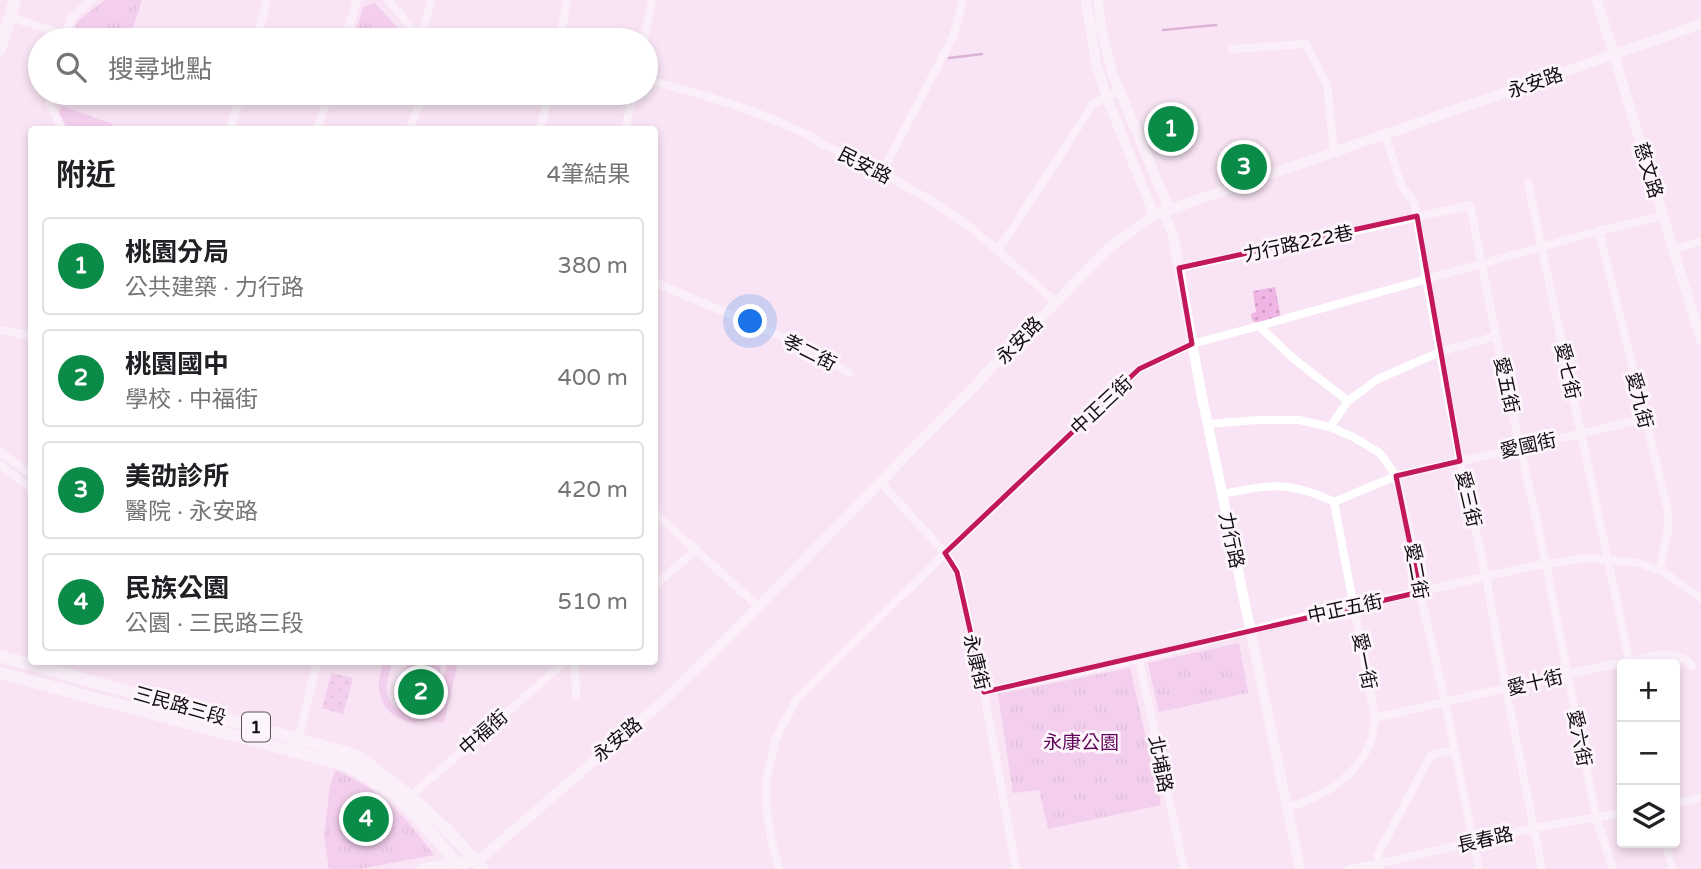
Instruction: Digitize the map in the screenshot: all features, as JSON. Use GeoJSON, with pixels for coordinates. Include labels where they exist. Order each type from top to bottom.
{"type":"FeatureCollection","features":[{"type":"Feature","properties":{"kind":"main road"},"geometry":{"type":"LineString","coordinates":[[0,49],[5,16],[15,0]]}},
{"type":"Feature","properties":{"kind":"main road","name":"力行路"},"geometry":{"type":"LineString","coordinates":[[1086,0],[1096,63],[1107,98],[1172,235],[1208,425],[1300,869]]}},
{"type":"Feature","properties":{"kind":"main road","name":"力行路"},"geometry":{"type":"LineString","coordinates":[[1098,0],[1108,56],[1162,212]]}},
{"type":"Feature","properties":{"kind":"main road","name":"慈文路"},"geometry":{"type":"LineString","coordinates":[[1597,0],[1701,340]]}},
{"type":"Feature","properties":{"kind":"main road","name":"永安路"},"geometry":{"type":"LineString","coordinates":[[476,867],[661,702],[759,607],[1110,247],[1162,212],[1701,24]]}},
{"type":"Feature","properties":{"kind":"main road","name":"三民路三段"},"geometry":{"type":"LineString","coordinates":[[1,659],[297,745]]}},
{"type":"Feature","properties":{"kind":"main road","name":"三民路三段"},"geometry":{"type":"LineString","coordinates":[[0,673],[297,745],[355,755],[383,774],[476,867]]}},
{"type":"Feature","properties":{"kind":"main road","name":"三民路三段"},"geometry":{"type":"LineString","coordinates":[[406,799],[414,815],[459,866]]}},
{"type":"Feature","properties":{"kind":"main road"},"geometry":{"type":"LineString","coordinates":[[421,869],[476,867]]}},
{"type":"Feature","properties":{"kind":"street"},"geometry":{"type":"LineString","coordinates":[[67,28],[72,17],[92,0]]}},
{"type":"Feature","properties":{"kind":"street"},"geometry":{"type":"LineString","coordinates":[[259,28],[267,0]]}},
{"type":"Feature","properties":{"kind":"street"},"geometry":{"type":"LineString","coordinates":[[349,28],[357,0]]}},
{"type":"Feature","properties":{"kind":"street"},"geometry":{"type":"LineString","coordinates":[[388,0],[411,28]]}},
{"type":"Feature","properties":{"kind":"street"},"geometry":{"type":"LineString","coordinates":[[423,28],[431,0]]}},
{"type":"Feature","properties":{"kind":"street"},"geometry":{"type":"LineString","coordinates":[[562,28],[567,0]]}},
{"type":"Feature","properties":{"kind":"street"},"geometry":{"type":"LineString","coordinates":[[646,28],[652,0]]}},
{"type":"Feature","properties":{"kind":"street"},"geometry":{"type":"LineString","coordinates":[[883,172],[953,37],[963,0]]}},
{"type":"Feature","properties":{"kind":"street"},"geometry":{"type":"LineString","coordinates":[[5,16],[40,28]]}},
{"type":"Feature","properties":{"kind":"street"},"geometry":{"type":"LineString","coordinates":[[1232,49],[1306,44],[1327,85],[1334,152]]}},
{"type":"Feature","properties":{"kind":"street","name":"民安路"},"geometry":{"type":"LineString","coordinates":[[658,82],[766,116],[883,172],[975,230],[1056,302]]}},
{"type":"Feature","properties":{"kind":"street"},"geometry":{"type":"LineString","coordinates":[[996,249],[1006,239],[1093,104],[1119,92]]}},
{"type":"Feature","properties":{"kind":"street"},"geometry":{"type":"LineString","coordinates":[[50,105],[61,126]]}},
{"type":"Feature","properties":{"kind":"street"},"geometry":{"type":"LineString","coordinates":[[231,126],[237,105]]}},
{"type":"Feature","properties":{"kind":"street"},"geometry":{"type":"LineString","coordinates":[[318,126],[324,105]]}},
{"type":"Feature","properties":{"kind":"street"},"geometry":{"type":"LineString","coordinates":[[411,126],[419,105]]}},
{"type":"Feature","properties":{"kind":"street"},"geometry":{"type":"LineString","coordinates":[[541,126],[546,105]]}},
{"type":"Feature","properties":{"kind":"street"},"geometry":{"type":"LineString","coordinates":[[626,126],[630,105]]}},
{"type":"Feature","properties":{"kind":"street","name":"愛三街"},"geometry":{"type":"LineString","coordinates":[[1385,134],[1402,187],[1413,200],[1417,216],[1460,461],[1486,577],[1542,869]]}},
{"type":"Feature","properties":{"kind":"street","name":"愛七街"},"geometry":{"type":"LineString","coordinates":[[1528,183],[1628,659]]}},
{"type":"Feature","properties":{"kind":"street","name":"力行路222巷"},"geometry":{"type":"LineString","coordinates":[[1179,268],[1470,205]]}},
{"type":"Feature","properties":{"kind":"street","name":"愛五街"},"geometry":{"type":"LineString","coordinates":[[1470,205],[1546,564]]}},
{"type":"Feature","properties":{"kind":"street","name":"中正三街"},"geometry":{"type":"LineString","coordinates":[[779,869],[766,804],[767,777],[776,738],[796,701],[945,553],[1139,369],[1192,344],[1426,278],[1663,216]]}},
{"type":"Feature","properties":{"kind":"street","name":"愛九街"},"geometry":{"type":"LineString","coordinates":[[1599,231],[1668,511],[1668,530],[1660,570]]}},
{"type":"Feature","properties":{"kind":"street"},"geometry":{"type":"LineString","coordinates":[[1675,249],[1701,241]]}},
{"type":"Feature","properties":{"kind":"street","name":"孝二街"},"geometry":{"type":"LineString","coordinates":[[658,284],[804,346],[849,373]]}},
{"type":"Feature","properties":{"kind":"street"},"geometry":{"type":"LineString","coordinates":[[1259,326],[1294,359],[1348,401]]}},
{"type":"Feature","properties":{"kind":"street"},"geometry":{"type":"LineString","coordinates":[[0,330],[28,335]]}},
{"type":"Feature","properties":{"kind":"street"},"geometry":{"type":"LineString","coordinates":[[1330,427],[1348,401],[1378,379],[1440,352],[1496,336]]}},
{"type":"Feature","properties":{"kind":"street","name":"愛國街"},"geometry":{"type":"LineString","coordinates":[[1334,502],[1396,476],[1644,419]]}},
{"type":"Feature","properties":{"kind":"street","name":"愛二街"},"geometry":{"type":"LineString","coordinates":[[1208,425],[1256,420],[1299,420],[1330,427],[1380,453],[1396,476],[1416,558],[1420,592],[1479,869]]}},
{"type":"Feature","properties":{"kind":"street"},"geometry":{"type":"LineString","coordinates":[[0,452],[28,472]]}},
{"type":"Feature","properties":{"kind":"street"},"geometry":{"type":"LineString","coordinates":[[0,465],[28,486]]}},
{"type":"Feature","properties":{"kind":"street","name":"永康街"},"geometry":{"type":"LineString","coordinates":[[881,483],[945,553],[957,572],[984,692],[1016,869]]}},
{"type":"Feature","properties":{"kind":"street"},"geometry":{"type":"LineString","coordinates":[[1222,494],[1275,485],[1309,490],[1334,502]]}},
{"type":"Feature","properties":{"kind":"street","name":"愛一街"},"geometry":{"type":"LineString","coordinates":[[1287,808],[1311,801],[1345,777],[1360,761],[1371,739],[1375,718],[1334,502]]}},
{"type":"Feature","properties":{"kind":"street"},"geometry":{"type":"LineString","coordinates":[[658,515],[759,607]]}},
{"type":"Feature","properties":{"kind":"street"},"geometry":{"type":"LineString","coordinates":[[658,583],[697,549]]}},
{"type":"Feature","properties":{"kind":"street","name":"中正五街"},"geometry":{"type":"LineString","coordinates":[[984,692],[1139,659],[1355,605],[1546,564],[1587,558],[1638,563],[1660,570],[1701,598]]}},
{"type":"Feature","properties":{"kind":"street","name":"愛六街"},"geometry":{"type":"LineString","coordinates":[[1546,564],[1596,817],[1613,869]]}},
{"type":"Feature","properties":{"kind":"street","name":"愛十街"},"geometry":{"type":"LineString","coordinates":[[1642,659],[1664,654],[1685,659],[1692,666]]}},
{"type":"Feature","properties":{"kind":"street","name":"北埔路"},"geometry":{"type":"LineString","coordinates":[[1139,659],[1184,869]]}},
{"type":"Feature","properties":{"kind":"street","name":"愛十街"},"geometry":{"type":"LineString","coordinates":[[1375,718],[1617,664]]}},
{"type":"Feature","properties":{"kind":"street"},"geometry":{"type":"LineString","coordinates":[[297,745],[316,665]]}},
{"type":"Feature","properties":{"kind":"street","name":"中福街"},"geometry":{"type":"LineString","coordinates":[[406,799],[562,665]]}},
{"type":"Feature","properties":{"kind":"street"},"geometry":{"type":"LineString","coordinates":[[575,665],[576,696]]}},
{"type":"Feature","properties":{"kind":"street"},"geometry":{"type":"LineString","coordinates":[[1379,866],[1378,854],[1432,755],[1455,750]]}},
{"type":"Feature","properties":{"kind":"street"},"geometry":{"type":"LineString","coordinates":[[1680,802],[1701,797]]}},
{"type":"Feature","properties":{"kind":"street","name":"長春路"},"geometry":{"type":"LineString","coordinates":[[1348,869],[1379,866],[1474,841],[1617,814]]}},
{"type":"Feature","properties":{"kind":"street"},"geometry":{"type":"LineString","coordinates":[[1667,848],[1671,869]]}},
{"type":"Feature","properties":{"kind":"highlighted area"},"geometry":{"type":"Polygon","coordinates":[[[1417,216],[1460,461],[1396,476],[1420,592],[984,692],[957,572],[945,553],[1139,369],[1192,344],[1179,268],[1417,216]]]}},
{"type":"Feature","properties":{"kind":"green space"},"geometry":{"type":"Polygon","coordinates":[[[105,0],[142,0],[133,28],[75,28],[78,21],[105,0]]]}},
{"type":"Feature","properties":{"kind":"green space"},"geometry":{"type":"Polygon","coordinates":[[[375,3],[398,28],[357,28],[363,7],[375,3]]]}},
{"type":"Feature","properties":{"kind":"green space"},"geometry":{"type":"Polygon","coordinates":[[[61,106],[113,126],[66,126],[59,113],[61,106]]]}},
{"type":"Feature","properties":{"kind":"green space"},"geometry":{"type":"Polygon","coordinates":[[[1275,287],[1281,318],[1258,324],[1252,320],[1251,314],[1256,312],[1253,291],[1275,287]]]}},
{"type":"Feature","properties":{"kind":"green space","name":"永康公園"},"geometry":{"type":"Polygon","coordinates":[[[1239,643],[1248,693],[1159,712],[1148,663],[1239,643]]]}},
{"type":"Feature","properties":{"kind":"green space"},"geometry":{"type":"Polygon","coordinates":[[[382,665],[391,665],[387,686],[390,701],[401,710],[416,714],[430,709],[438,700],[446,665],[457,665],[444,723],[433,721],[433,717],[424,721],[407,721],[391,713],[381,698],[379,679],[382,665]]]}},
{"type":"Feature","properties":{"kind":"green space"},"geometry":{"type":"Polygon","coordinates":[[[407,665],[441,665],[433,697],[401,690],[407,665]]]}},
{"type":"Feature","properties":{"kind":"green space","name":"永康公園"},"geometry":{"type":"Polygon","coordinates":[[[1130,668],[1161,805],[1048,829],[1039,790],[1013,793],[998,694],[1130,668]]]}},
{"type":"Feature","properties":{"kind":"green space"},"geometry":{"type":"Polygon","coordinates":[[[331,673],[353,678],[343,714],[322,708],[331,673]]]}},
{"type":"Feature","properties":{"kind":"green space"},"geometry":{"type":"Polygon","coordinates":[[[335,770],[366,786],[391,805],[434,855],[359,869],[329,869],[324,836],[330,787],[335,770]]]}},
{"type":"Feature","properties":{"kind":"waterway"},"geometry":{"type":"LineString","coordinates":[[1163,30],[1216,25]]}},
{"type":"Feature","properties":{"kind":"waterway"},"geometry":{"type":"LineString","coordinates":[[949,58],[982,54]]}},
{"type":"Feature","properties":{"kind":"place","name":"桃園分局"},"geometry":{"type":"Point","coordinates":[1171,129]}},
{"type":"Feature","properties":{"kind":"place","name":"美劭診所"},"geometry":{"type":"Point","coordinates":[1244,167]}},
{"type":"Feature","properties":{"kind":"place","name":"桃園國中"},"geometry":{"type":"Point","coordinates":[421,692]}},
{"type":"Feature","properties":{"kind":"place","name":"民族公園"},"geometry":{"type":"Point","coordinates":[366,819]}}]}
